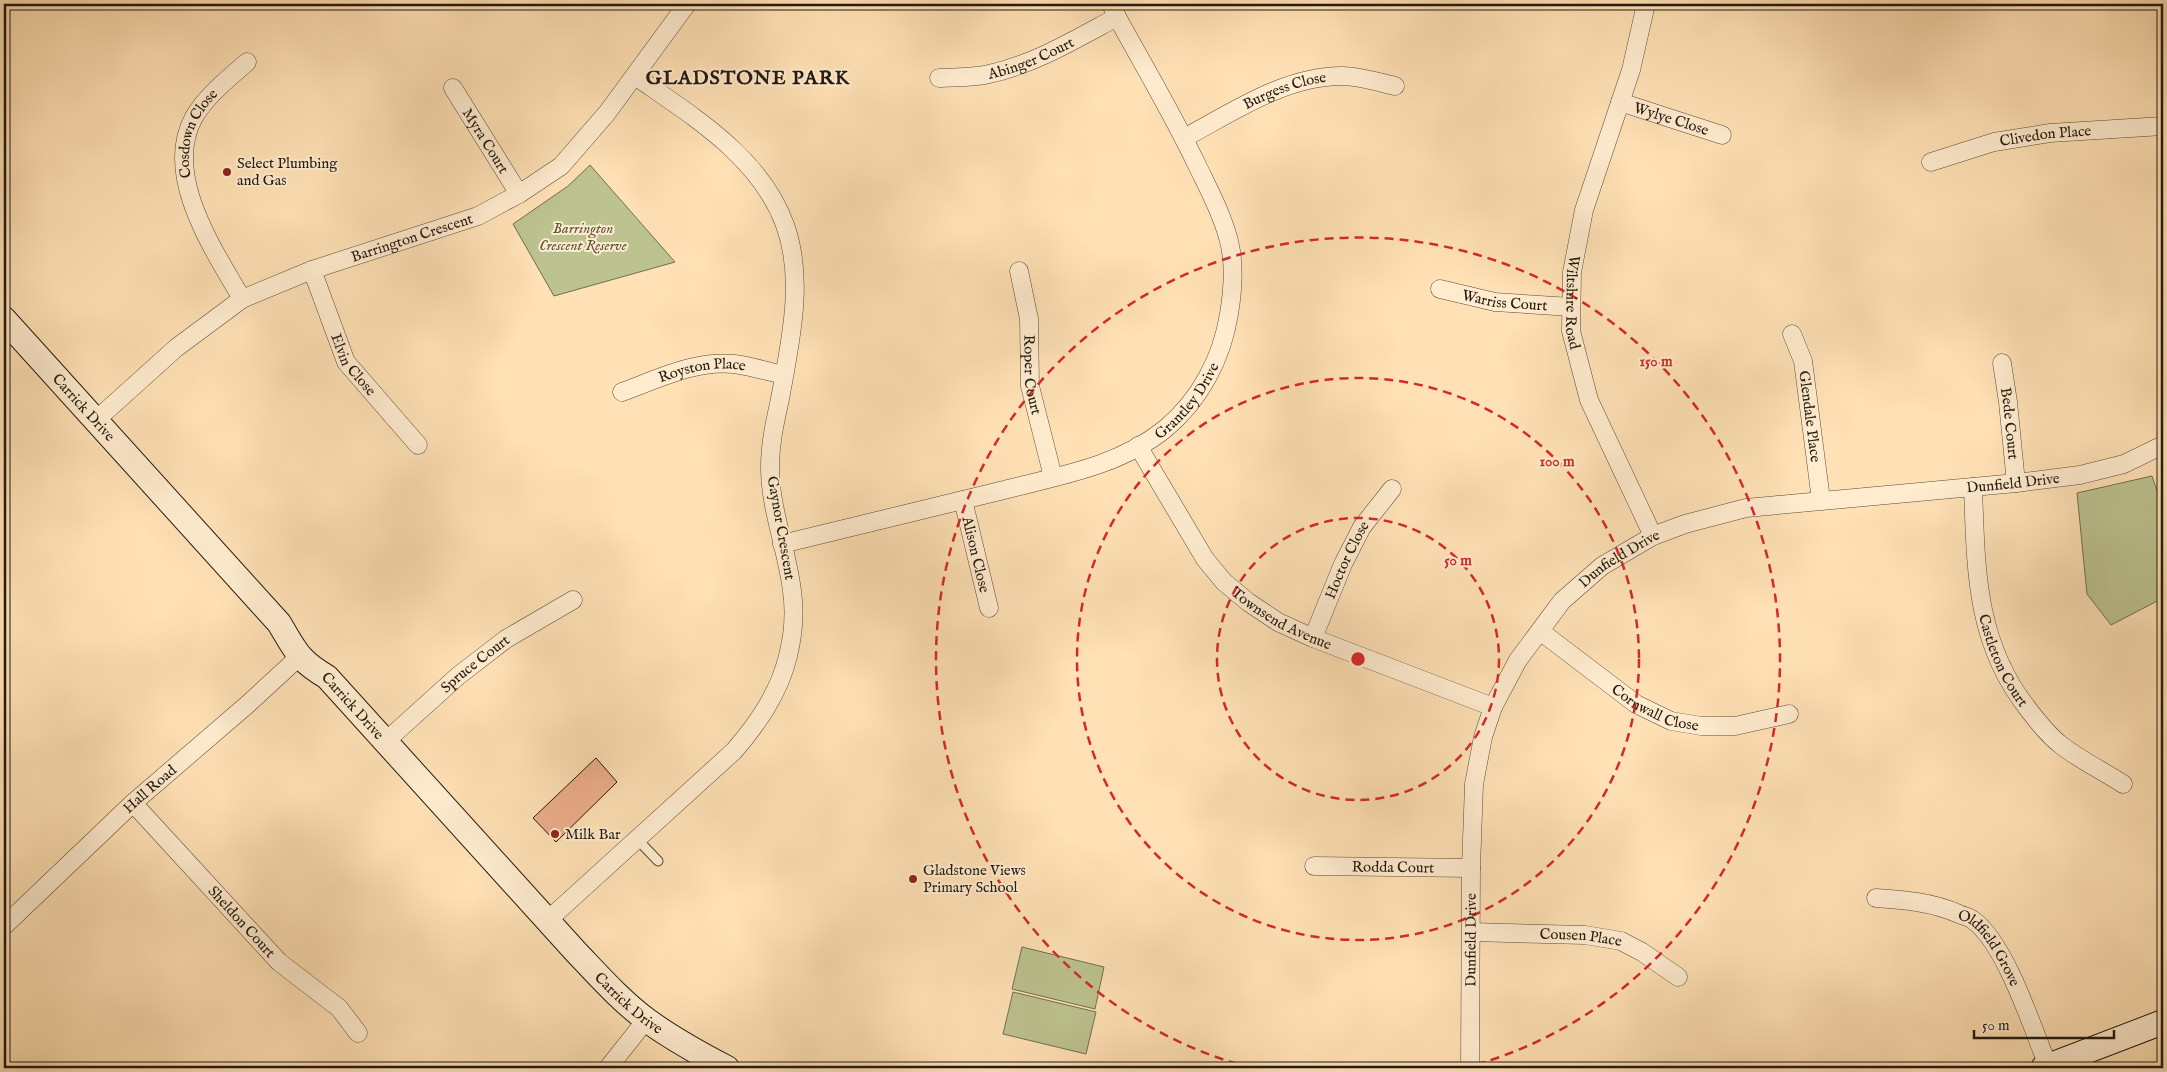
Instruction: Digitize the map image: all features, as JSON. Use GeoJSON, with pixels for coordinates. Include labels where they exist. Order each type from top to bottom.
{"type":"FeatureCollection","features":[{"type":"Feature","properties":{"kind":"street","name":"Barrington Crescent"},"geometry":{"type":"LineString","coordinates":[[95,421],[176,348],[242,299],[312,270],[478,216],[520,194],[561,166],[607,113],[687,4]]}},
{"type":"Feature","properties":{"kind":"street","name":"Wiltshire Road"},"geometry":{"type":"LineString","coordinates":[[1646,4],[1639,40],[1584,210],[1572,272],[1571,331],[1589,400],[1653,536]]}},
{"type":"Feature","properties":{"kind":"street","name":"Abinger Court"},"geometry":{"type":"LineString","coordinates":[[939,78],[987,75],[1015,68],[1048,53],[1114,10]]}},
{"type":"Feature","properties":{"kind":"street","name":"Grantley Drive"},"geometry":{"type":"LineString","coordinates":[[782,544],[963,500],[1112,460],[1165,428],[1193,399],[1210,373],[1219,354],[1232,298],[1233,274],[1230,242],[1216,203],[1184,138],[1114,10]]}},
{"type":"Feature","properties":{"kind":"street","name":"Cosdown Close"},"geometry":{"type":"LineString","coordinates":[[242,299],[211,245],[192,202],[184,173],[185,144],[194,118],[215,90],[247,62]]}},
{"type":"Feature","properties":{"kind":"street","name":"Gaynor Crescent"},"geometry":{"type":"LineString","coordinates":[[548,920],[734,751],[752,730],[773,697],[788,656],[793,626],[792,592],[775,511],[770,469],[770,444],[794,306],[795,272],[785,225],[776,204],[751,167],[701,123],[635,76]]}},
{"type":"Feature","properties":{"kind":"street","name":"Burgess Close"},"geometry":{"type":"LineString","coordinates":[[1184,138],[1272,91],[1303,81],[1343,76],[1394,86]]}},
{"type":"Feature","properties":{"kind":"street","name":"Myra Court"},"geometry":{"type":"LineString","coordinates":[[453,88],[520,194]]}},
{"type":"Feature","properties":{"kind":"street","name":"Wylye Close"},"geometry":{"type":"LineString","coordinates":[[1620,102],[1722,135]]}},
{"type":"Feature","properties":{"kind":"street","name":"Clivedon Place"},"geometry":{"type":"LineString","coordinates":[[1931,162],[1994,142],[2022,137],[2050,133],[2163,126]]}},
{"type":"Feature","properties":{"kind":"street","name":"Elvin Close"},"geometry":{"type":"LineString","coordinates":[[312,270],[346,362],[418,445]]}},
{"type":"Feature","properties":{"kind":"street","name":"Roper Court"},"geometry":{"type":"LineString","coordinates":[[1019,271],[1029,319],[1030,386],[1053,477]]}},
{"type":"Feature","properties":{"kind":"street","name":"Warriss Court"},"geometry":{"type":"LineString","coordinates":[[1440,289],[1495,302],[1571,307]]}},
{"type":"Feature","properties":{"kind":"street","name":"Carrick Drive"},"geometry":{"type":"LineString","coordinates":[[4,319],[279,623],[299,657],[309,666],[327,677],[616,993],[646,1020],[727,1068]]}},
{"type":"Feature","properties":{"kind":"street","name":"Glendale Place"},"geometry":{"type":"LineString","coordinates":[[1792,334],[1803,361],[1821,500]]}},
{"type":"Feature","properties":{"kind":"street","name":"Royston Place"},"geometry":{"type":"LineString","coordinates":[[622,392],[687,368],[707,364],[734,364],[783,375]]}},
{"type":"Feature","properties":{"kind":"street","name":"Bede Court"},"geometry":{"type":"LineString","coordinates":[[2002,364],[2008,402],[2016,483]]}},
{"type":"Feature","properties":{"kind":"street","name":"Dunfield Drive"},"geometry":{"type":"LineString","coordinates":[[1470,1068],[1471,868],[1474,784],[1483,737],[1493,707],[1518,660],[1562,601],[1602,566],[1653,536],[1684,524],[1746,508],[2016,483],[2080,475],[2124,464],[2163,445]]}},
{"type":"Feature","properties":{"kind":"street","name":"Townsend Avenue"},"geometry":{"type":"LineString","coordinates":[[1138,446],[1205,559],[1224,582],[1278,622],[1313,638],[1493,707]]}},
{"type":"Feature","properties":{"kind":"street","name":"Castleton Court"},"geometry":{"type":"LineString","coordinates":[[1973,487],[1975,552],[1982,606],[1992,648],[2016,694],[2042,728],[2062,746],[2123,784]]}},
{"type":"Feature","properties":{"kind":"street","name":"Hoctor Close"},"geometry":{"type":"LineString","coordinates":[[1313,638],[1343,564],[1362,528],[1392,489]]}},
{"type":"Feature","properties":{"kind":"street","name":"Alison Close"},"geometry":{"type":"LineString","coordinates":[[963,500],[989,608]]}},
{"type":"Feature","properties":{"kind":"street","name":"Spruce Court"},"geometry":{"type":"LineString","coordinates":[[386,741],[458,676],[506,639],[573,600]]}},
{"type":"Feature","properties":{"kind":"street","name":"Cornwall Close"},"geometry":{"type":"LineString","coordinates":[[1540,631],[1636,704],[1671,721],[1701,726],[1735,726],[1789,714]]}},
{"type":"Feature","properties":{"kind":"street","name":"Hall Road"},"geometry":{"type":"LineString","coordinates":[[4,926],[133,803],[299,657]]}},
{"type":"Feature","properties":{"kind":"street","name":"Sheldon Court"},"geometry":{"type":"LineString","coordinates":[[133,803],[279,962],[339,1008],[358,1033]]}},
{"type":"Feature","properties":{"kind":"street","name":"Rodda Court"},"geometry":{"type":"LineString","coordinates":[[1314,866],[1471,868]]}},
{"type":"Feature","properties":{"kind":"street","name":"Oldfield Grove"},"geometry":{"type":"LineString","coordinates":[[1876,898],[1922,902],[1946,908],[1973,920],[1997,947],[2011,975],[2046,1067]]}},
{"type":"Feature","properties":{"kind":"street","name":"Cousen Place"},"geometry":{"type":"LineString","coordinates":[[1472,932],[1585,935],[1621,941],[1642,952],[1678,977]]}},
{"type":"Feature","properties":{"kind":"street"},"geometry":{"type":"LineString","coordinates":[[608,1068],[646,1020]]}},
{"type":"Feature","properties":{"kind":"street"},"geometry":{"type":"LineString","coordinates":[[2046,1067],[2163,1022]]}},
{"type":"Feature","properties":{"kind":"lane"},"geometry":{"type":"LineString","coordinates":[[637,839],[658,861]]}},
{"type":"Feature","properties":{"kind":"green space","name":"Barrington Crescent Reserve"},"geometry":{"type":"Polygon","coordinates":[[[590,165],[675,262],[554,296],[513,224],[568,186],[590,165]]]}},
{"type":"Feature","properties":{"kind":"green space"},"geometry":{"type":"Polygon","coordinates":[[[2152,476],[2163,508],[2163,598],[2111,625],[2087,594],[2077,493],[2152,476]]]}},
{"type":"Feature","properties":{"kind":"green space"},"geometry":{"type":"Polygon","coordinates":[[[1022,947],[1104,967],[1095,1009],[1012,989],[1022,947]]]}},
{"type":"Feature","properties":{"kind":"green space"},"geometry":{"type":"Polygon","coordinates":[[[1013,992],[1096,1012],[1086,1054],[1003,1034],[1013,992]]]}},
{"type":"Feature","properties":{"kind":"building"},"geometry":{"type":"Polygon","coordinates":[[[596,758],[617,782],[556,842],[533,818],[596,758]]]}},
{"type":"Feature","properties":{"kind":"place","name":"Select Plumbing and Gas"},"geometry":{"type":"Point","coordinates":[227,172]}},
{"type":"Feature","properties":{"kind":"place","name":"Milk Bar"},"geometry":{"type":"Point","coordinates":[555,834]}},
{"type":"Feature","properties":{"kind":"place","name":"Gladstone Views Primary School"},"geometry":{"type":"Point","coordinates":[913,879]}},
{"type":"Feature","properties":{"kind":"district","name":"GLADSTONE PARK"},"geometry":{"type":"Point","coordinates":[748,78]}}]}
